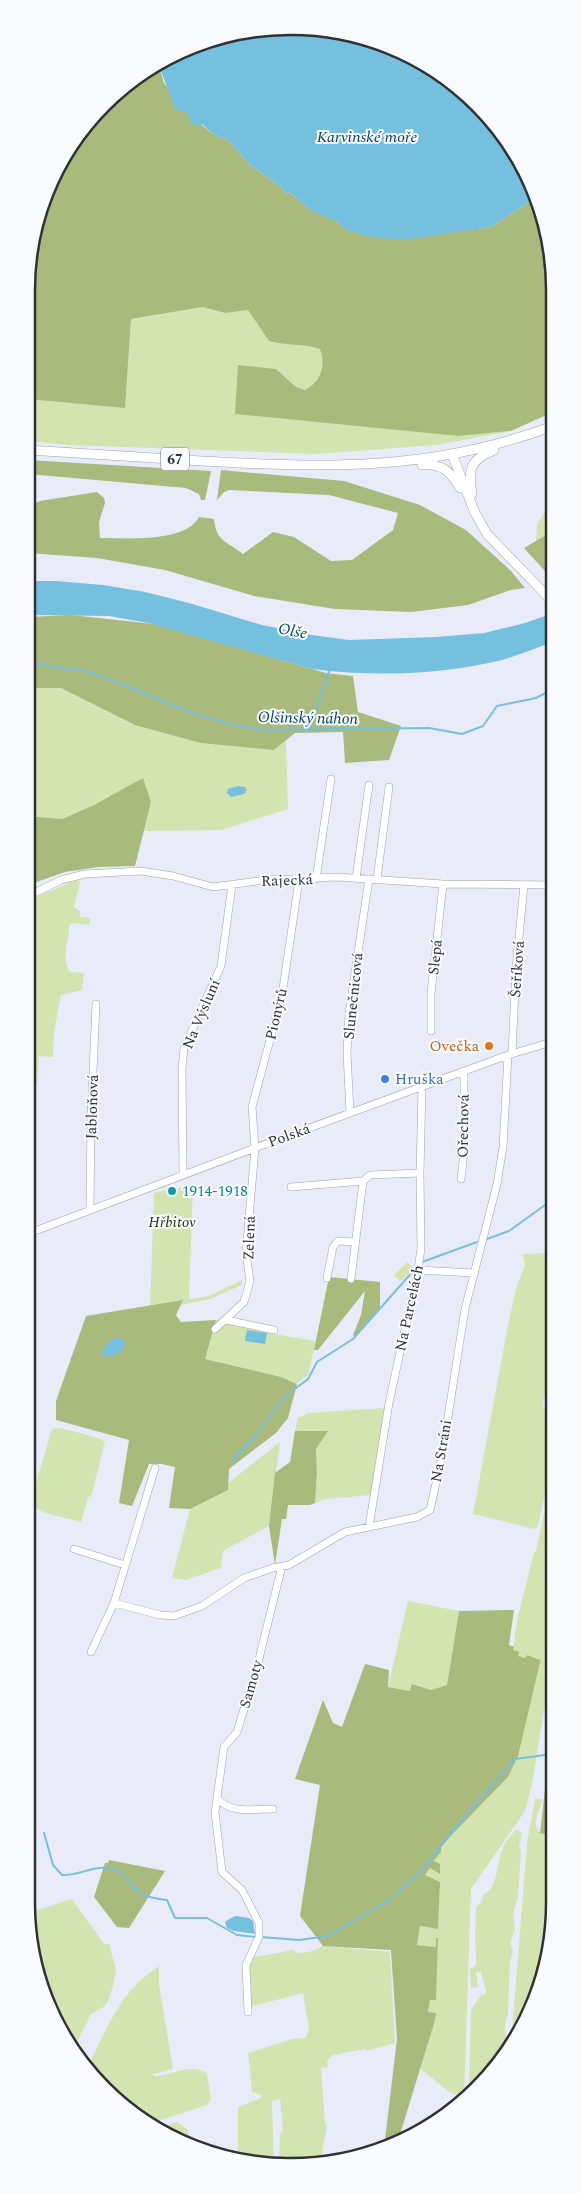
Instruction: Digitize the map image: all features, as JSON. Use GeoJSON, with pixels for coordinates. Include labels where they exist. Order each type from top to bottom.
{"type":"FeatureCollection","features":[{"type":"Feature","properties":{"kind":"main road","name":"67"},"geometry":{"type":"LineString","coordinates":[[35,450],[283,465],[344,466],[391,463],[452,454],[526,436],[546,428]]}},
{"type":"Feature","properties":{"kind":"main road"},"geometry":{"type":"LineString","coordinates":[[474,510],[469,473],[475,461],[483,454],[507,447],[526,436]]}},
{"type":"Feature","properties":{"kind":"main road"},"geometry":{"type":"LineString","coordinates":[[452,454],[474,510]]}},
{"type":"Feature","properties":{"kind":"main road"},"geometry":{"type":"LineString","coordinates":[[391,463],[406,467],[431,464],[448,470],[454,476],[487,534],[546,596]]}},
{"type":"Feature","properties":{"kind":"street"},"geometry":{"type":"LineString","coordinates":[[316,879],[331,779]]}},
{"type":"Feature","properties":{"kind":"street"},"geometry":{"type":"LineString","coordinates":[[356,878],[369,785]]}},
{"type":"Feature","properties":{"kind":"street","name":"Slunečnicová"},"geometry":{"type":"LineString","coordinates":[[350,1114],[347,1053],[349,1013],[390,787]]}},
{"type":"Feature","properties":{"kind":"street","name":"Rajecká"},"geometry":{"type":"LineString","coordinates":[[35,893],[61,880],[94,873],[141,871],[173,876],[213,887],[265,880],[356,878],[443,884],[546,885]]}},
{"type":"Feature","properties":{"kind":"street","name":"Pionýrů"},"geometry":{"type":"LineString","coordinates":[[255,1148],[252,1107],[282,995],[299,880]]}},
{"type":"Feature","properties":{"kind":"street","name":"Slepá"},"geometry":{"type":"LineString","coordinates":[[431,1031],[431,992],[443,884]]}},
{"type":"Feature","properties":{"kind":"street","name":"Na Výsluní"},"geometry":{"type":"LineString","coordinates":[[183,1175],[182,1068],[184,1048],[222,966],[232,885]]}},
{"type":"Feature","properties":{"kind":"street","name":"Šeříková"},"geometry":{"type":"LineString","coordinates":[[510,1055],[524,885]]}},
{"type":"Feature","properties":{"kind":"street","name":"Jabloňová"},"geometry":{"type":"LineString","coordinates":[[90,1210],[91,1116],[96,1004]]}},
{"type":"Feature","properties":{"kind":"street","name":"Polská"},"geometry":{"type":"LineString","coordinates":[[35,1231],[255,1148],[510,1055],[546,1044]]}},
{"type":"Feature","properties":{"kind":"street","name":"Na Stráni"},"geometry":{"type":"LineString","coordinates":[[114,1602],[160,1616],[174,1616],[202,1606],[244,1578],[289,1565],[345,1532],[417,1517],[430,1510],[441,1461],[459,1340],[497,1184],[503,1146],[510,1055]]}},
{"type":"Feature","properties":{"kind":"street","name":"Ořechová"},"geometry":{"type":"LineString","coordinates":[[462,1179],[464,1072]]}},
{"type":"Feature","properties":{"kind":"street","name":"Na Parcelách"},"geometry":{"type":"LineString","coordinates":[[369,1526],[389,1403],[418,1270],[420,1248],[422,1087]]}},
{"type":"Feature","properties":{"kind":"street","name":"Zelená"},"geometry":{"type":"LineString","coordinates":[[215,1329],[244,1302],[250,1280],[246,1252],[255,1148]]}},
{"type":"Feature","properties":{"kind":"street"},"geometry":{"type":"LineString","coordinates":[[291,1187],[363,1181],[370,1175],[420,1173]]}},
{"type":"Feature","properties":{"kind":"street"},"geometry":{"type":"LineString","coordinates":[[351,1279],[363,1181]]}},
{"type":"Feature","properties":{"kind":"street"},"geometry":{"type":"LineString","coordinates":[[328,1278],[333,1247],[338,1241],[355,1242]]}},
{"type":"Feature","properties":{"kind":"street"},"geometry":{"type":"LineString","coordinates":[[418,1270],[474,1273]]}},
{"type":"Feature","properties":{"kind":"street"},"geometry":{"type":"LineString","coordinates":[[226,1320],[274,1330]]}},
{"type":"Feature","properties":{"kind":"street"},"geometry":{"type":"LineString","coordinates":[[91,1652],[114,1602],[155,1468]]}},
{"type":"Feature","properties":{"kind":"street"},"geometry":{"type":"LineString","coordinates":[[74,1549],[125,1565]]}},
{"type":"Feature","properties":{"kind":"street","name":"Samoty"},"geometry":{"type":"LineString","coordinates":[[248,2012],[246,1965],[259,1937],[259,1923],[242,1890],[222,1872],[216,1812],[217,1798],[224,1747],[237,1732],[257,1667],[282,1566]]}},
{"type":"Feature","properties":{"kind":"street"},"geometry":{"type":"LineString","coordinates":[[217,1798],[224,1806],[236,1809],[273,1809]]}},
{"type":"Feature","properties":{"kind":"green space"},"geometry":{"type":"Polygon","coordinates":[[[160,71],[164,83],[186,112],[213,134],[228,140],[250,165],[280,186],[286,194],[289,192],[307,207],[336,221],[348,231],[435,234],[491,227],[530,201],[544,257],[546,290],[546,415],[511,431],[458,436],[235,414],[238,365],[276,369],[296,387],[305,390],[315,383],[321,373],[322,355],[320,349],[269,341],[248,310],[225,313],[203,307],[131,319],[125,408],[35,400],[35,290],[37,257],[44,224],[54,193],[61,177],[78,149],[98,122],[122,98],[160,71]]]}},
{"type":"Feature","properties":{"kind":"green space"},"geometry":{"type":"Polygon","coordinates":[[[203,307],[225,313],[248,309],[269,341],[321,349],[323,361],[321,373],[310,387],[305,390],[296,387],[276,369],[235,413],[458,436],[511,431],[436,445],[317,454],[67,445],[35,442],[35,400],[125,407],[131,319],[203,307]]]}},
{"type":"Feature","properties":{"kind":"green space"},"geometry":{"type":"Polygon","coordinates":[[[35,460],[211,471],[205,500],[201,500],[199,494],[186,488],[35,475],[35,460]]]}},
{"type":"Feature","properties":{"kind":"green space"},"geometry":{"type":"Polygon","coordinates":[[[221,470],[344,481],[420,505],[466,530],[510,570],[525,588],[511,590],[468,605],[411,612],[335,609],[254,596],[165,570],[97,558],[35,554],[35,503],[97,492],[104,498],[105,503],[99,522],[100,538],[139,538],[168,535],[192,525],[199,517],[214,519],[215,527],[220,537],[243,554],[273,532],[294,537],[331,561],[352,560],[393,530],[398,513],[329,495],[229,490],[224,492],[217,500],[221,470]]]}},
{"type":"Feature","properties":{"kind":"green space"},"geometry":{"type":"Polygon","coordinates":[[[546,510],[546,536],[536,542],[537,525],[546,510]]]}},
{"type":"Feature","properties":{"kind":"green space"},"geometry":{"type":"Polygon","coordinates":[[[546,535],[546,572],[524,548],[546,535]]]}},
{"type":"Feature","properties":{"kind":"green space"},"geometry":{"type":"Polygon","coordinates":[[[71,615],[154,624],[326,673],[353,676],[358,712],[401,726],[389,760],[345,763],[343,732],[295,733],[274,750],[201,743],[135,725],[61,688],[35,688],[35,617],[71,615]]]}},
{"type":"Feature","properties":{"kind":"green space"},"geometry":{"type":"Polygon","coordinates":[[[35,688],[61,688],[135,725],[274,750],[286,741],[288,809],[221,830],[144,831],[151,802],[94,805],[61,819],[35,817],[35,688]]]}},
{"type":"Feature","properties":{"kind":"green space"},"geometry":{"type":"Polygon","coordinates":[[[143,778],[151,802],[135,866],[99,867],[65,872],[35,883],[35,817],[62,819],[94,805],[143,778]]]}},
{"type":"Feature","properties":{"kind":"green space"},"geometry":{"type":"Polygon","coordinates":[[[79,879],[80,883],[74,907],[80,911],[80,917],[90,918],[90,925],[72,923],[69,925],[66,955],[67,967],[70,972],[84,973],[82,990],[61,995],[54,1032],[53,1055],[52,1057],[39,1056],[37,1085],[35,1085],[35,895],[79,879]]]}},
{"type":"Feature","properties":{"kind":"green space","name":"Hřbitov"},"geometry":{"type":"Polygon","coordinates":[[[193,1185],[189,1299],[209,1296],[242,1280],[242,1285],[210,1299],[181,1305],[183,1300],[150,1306],[154,1193],[193,1185]]]}},
{"type":"Feature","properties":{"kind":"green space"},"geometry":{"type":"Polygon","coordinates":[[[546,1253],[546,1388],[543,1405],[544,1409],[546,1409],[546,1489],[538,1526],[534,1529],[473,1514],[508,1325],[516,1289],[525,1265],[523,1254],[546,1253]]]}},
{"type":"Feature","properties":{"kind":"green space"},"geometry":{"type":"Polygon","coordinates":[[[407,1262],[414,1268],[401,1281],[394,1275],[407,1262]]]}},
{"type":"Feature","properties":{"kind":"green space"},"geometry":{"type":"Polygon","coordinates":[[[329,1277],[380,1282],[380,1307],[355,1338],[353,1335],[361,1315],[365,1291],[318,1350],[314,1350],[329,1277]]]}},
{"type":"Feature","properties":{"kind":"green space"},"geometry":{"type":"Polygon","coordinates":[[[183,1300],[176,1315],[181,1322],[216,1320],[205,1359],[281,1377],[297,1384],[288,1418],[276,1433],[229,1469],[228,1490],[190,1509],[169,1508],[175,1467],[149,1464],[132,1506],[119,1503],[129,1440],[56,1420],[56,1401],[86,1316],[183,1300]]]}},
{"type":"Feature","properties":{"kind":"green space"},"geometry":{"type":"Polygon","coordinates":[[[216,1320],[274,1332],[274,1334],[316,1341],[308,1375],[297,1384],[281,1377],[205,1359],[216,1320]]]}},
{"type":"Feature","properties":{"kind":"green space"},"geometry":{"type":"Polygon","coordinates":[[[385,1408],[371,1495],[325,1499],[315,1503],[316,1449],[328,1431],[295,1431],[298,1418],[308,1413],[385,1408]]]}},
{"type":"Feature","properties":{"kind":"green space"},"geometry":{"type":"Polygon","coordinates":[[[58,1428],[76,1432],[105,1442],[92,1494],[88,1498],[81,1522],[56,1516],[35,1507],[35,1486],[52,1429],[58,1428]]]}},
{"type":"Feature","properties":{"kind":"green space"},"geometry":{"type":"Polygon","coordinates":[[[295,1431],[328,1431],[316,1449],[315,1503],[310,1505],[288,1505],[286,1519],[282,1519],[275,1565],[269,1526],[275,1473],[290,1462],[295,1431]]]}},
{"type":"Feature","properties":{"kind":"green space"},"geometry":{"type":"Polygon","coordinates":[[[280,1442],[269,1526],[223,1551],[221,1568],[186,1580],[172,1578],[190,1509],[228,1490],[228,1483],[280,1442]]]}},
{"type":"Feature","properties":{"kind":"green space"},"geometry":{"type":"Polygon","coordinates":[[[546,1503],[546,1698],[532,1784],[525,1811],[471,1889],[464,2090],[458,2096],[448,2091],[420,2068],[435,2020],[428,2013],[430,2000],[436,2000],[436,1947],[417,1945],[420,1926],[438,1929],[440,1883],[425,1875],[430,1867],[437,1872],[434,1861],[441,1852],[441,1846],[508,1777],[540,1660],[527,1655],[526,1658],[517,1656],[518,1652],[513,1650],[518,1616],[534,1552],[536,1552],[546,1503]]]}},
{"type":"Feature","properties":{"kind":"green space"},"geometry":{"type":"Polygon","coordinates":[[[408,1601],[459,1611],[447,1685],[431,1690],[413,1684],[411,1691],[388,1687],[408,1601]]]}},
{"type":"Feature","properties":{"kind":"green space"},"geometry":{"type":"Polygon","coordinates":[[[514,1610],[509,1645],[514,1647],[513,1650],[519,1652],[518,1656],[525,1658],[527,1655],[540,1660],[541,1658],[518,1756],[508,1777],[441,1846],[441,1852],[434,1861],[440,1864],[440,1874],[430,1868],[425,1875],[440,1882],[438,1929],[420,1926],[417,1945],[436,1947],[436,1938],[438,1938],[436,2000],[430,2000],[428,2012],[436,2013],[435,2020],[400,2134],[385,2140],[397,2039],[391,1950],[323,1946],[300,1916],[320,1785],[295,1779],[323,1700],[333,1723],[342,1727],[365,1664],[389,1670],[388,1687],[410,1691],[412,1684],[431,1690],[447,1685],[459,1611],[514,1610]]]}},
{"type":"Feature","properties":{"kind":"green space"},"geometry":{"type":"Polygon","coordinates":[[[546,1780],[546,1834],[540,1833],[546,1780]]]}},
{"type":"Feature","properties":{"kind":"green space"},"geometry":{"type":"Polygon","coordinates":[[[535,1799],[541,1799],[536,1824],[539,1832],[546,1836],[544,1936],[537,1969],[527,2000],[512,2030],[527,1843],[535,1799]]]}},
{"type":"Feature","properties":{"kind":"green space"},"geometry":{"type":"Polygon","coordinates":[[[516,1829],[522,1833],[519,1846],[521,1851],[518,1897],[513,1914],[515,1929],[510,1943],[513,1952],[510,1961],[508,2014],[505,2023],[506,2038],[483,2071],[469,2085],[471,2010],[480,1996],[486,1994],[481,1972],[478,1971],[476,1973],[478,1987],[471,1988],[470,1969],[476,1965],[476,1907],[481,1903],[484,1894],[489,1891],[495,1881],[500,1855],[506,1842],[516,1829]]]}},
{"type":"Feature","properties":{"kind":"green space"},"geometry":{"type":"Polygon","coordinates":[[[109,1860],[165,1871],[129,1928],[117,1927],[94,1897],[105,1863],[108,1863],[109,1860]]]}},
{"type":"Feature","properties":{"kind":"green space"},"geometry":{"type":"Polygon","coordinates":[[[72,1899],[105,1945],[109,1943],[116,1970],[113,1986],[105,2006],[91,2014],[77,2042],[61,2016],[49,1985],[37,1936],[36,1911],[72,1899]]]}},
{"type":"Feature","properties":{"kind":"green space"},"geometry":{"type":"Polygon","coordinates":[[[323,1946],[390,1952],[395,2043],[366,2051],[366,2049],[333,2055],[327,2061],[328,2067],[321,2068],[325,2124],[327,2125],[322,2156],[279,2157],[280,2134],[283,2131],[280,2099],[272,2101],[274,2157],[238,2152],[238,2107],[261,2098],[261,2095],[252,2092],[248,2053],[292,2039],[306,2038],[309,2029],[303,1993],[249,2007],[248,1963],[255,1957],[293,1950],[296,1953],[309,1952],[323,1946]]]}},
{"type":"Feature","properties":{"kind":"green space"},"geometry":{"type":"Polygon","coordinates":[[[159,1966],[159,1984],[173,2069],[153,2074],[153,2076],[188,2069],[201,2070],[207,2074],[211,2099],[207,2105],[158,2121],[122,2095],[91,2062],[96,2048],[120,2005],[133,1988],[159,1966]]]}},
{"type":"Feature","properties":{"kind":"green space"},"geometry":{"type":"Polygon","coordinates":[[[177,2122],[188,2130],[189,2137],[177,2132],[166,2126],[177,2122]]]}},
{"type":"Feature","properties":{"kind":"water","name":"Karvinské moře"},"geometry":{"type":"Polygon","coordinates":[[[290,35],[324,37],[357,44],[404,61],[432,78],[459,98],[483,122],[503,149],[520,177],[530,201],[491,227],[409,239],[371,237],[348,231],[336,221],[313,212],[289,192],[286,194],[280,186],[250,165],[228,140],[213,134],[202,124],[198,126],[192,124],[186,112],[180,112],[175,108],[161,70],[193,54],[224,44],[257,37],[290,35]]]}},
{"type":"Feature","properties":{"kind":"water"},"geometry":{"type":"Polygon","coordinates":[[[35,581],[103,585],[145,592],[262,625],[349,640],[436,637],[484,633],[525,623],[546,616],[546,645],[502,660],[455,669],[383,674],[336,672],[312,669],[148,623],[109,616],[35,615],[35,581]]]}},
{"type":"Feature","properties":{"kind":"water"},"geometry":{"type":"Polygon","coordinates":[[[238,786],[245,787],[247,790],[244,794],[231,797],[227,793],[228,789],[238,786]]]}},
{"type":"Feature","properties":{"kind":"water"},"geometry":{"type":"Polygon","coordinates":[[[247,1330],[267,1333],[265,1344],[245,1341],[247,1330]]]}},
{"type":"Feature","properties":{"kind":"water"},"geometry":{"type":"Polygon","coordinates":[[[116,1337],[125,1341],[124,1349],[115,1355],[104,1357],[102,1352],[109,1342],[116,1337]]]}},
{"type":"Feature","properties":{"kind":"water"},"geometry":{"type":"Polygon","coordinates":[[[236,1916],[249,1918],[253,1921],[255,1934],[227,1928],[225,1922],[236,1916]]]}},
{"type":"Feature","properties":{"kind":"waterway","name":"Olšinský náhon"},"geometry":{"type":"LineString","coordinates":[[35,664],[85,671],[195,714],[230,724],[263,730],[429,728],[462,734],[483,726],[497,706],[536,698],[546,693]]}},
{"type":"Feature","properties":{"kind":"waterway"},"geometry":{"type":"LineString","coordinates":[[309,730],[329,671]]}},
{"type":"Feature","properties":{"kind":"waterway"},"geometry":{"type":"LineString","coordinates":[[487,1239],[509,1231],[546,1204]]}},
{"type":"Feature","properties":{"kind":"waterway"},"geometry":{"type":"LineString","coordinates":[[422,1262],[477,1242]]}},
{"type":"Feature","properties":{"kind":"waterway"},"geometry":{"type":"LineString","coordinates":[[232,1460],[255,1437],[284,1397],[308,1379],[317,1362],[353,1339],[414,1270]]}},
{"type":"Feature","properties":{"kind":"waterway"},"geometry":{"type":"LineString","coordinates":[[261,1937],[299,1940],[328,1936],[385,1903],[418,1874],[515,1759],[546,1755]]}},
{"type":"Feature","properties":{"kind":"waterway"},"geometry":{"type":"LineString","coordinates":[[44,1833],[53,1865],[62,1875],[98,1868],[111,1868],[125,1876],[135,1889],[144,1895],[167,1900],[175,1918],[207,1918],[237,1935],[256,1937]]}},
{"type":"Feature","properties":{"kind":"place","name":"Ovečka"},"geometry":{"type":"Point","coordinates":[489,1046]}},
{"type":"Feature","properties":{"kind":"place","name":"Hruška"},"geometry":{"type":"Point","coordinates":[385,1079]}},
{"type":"Feature","properties":{"kind":"place","name":"1914-1918"},"geometry":{"type":"Point","coordinates":[172,1191]}},
{"type":"Feature","properties":{"kind":"water label","name":"Olše"},"geometry":{"type":"Point","coordinates":[293,630]}}]}
